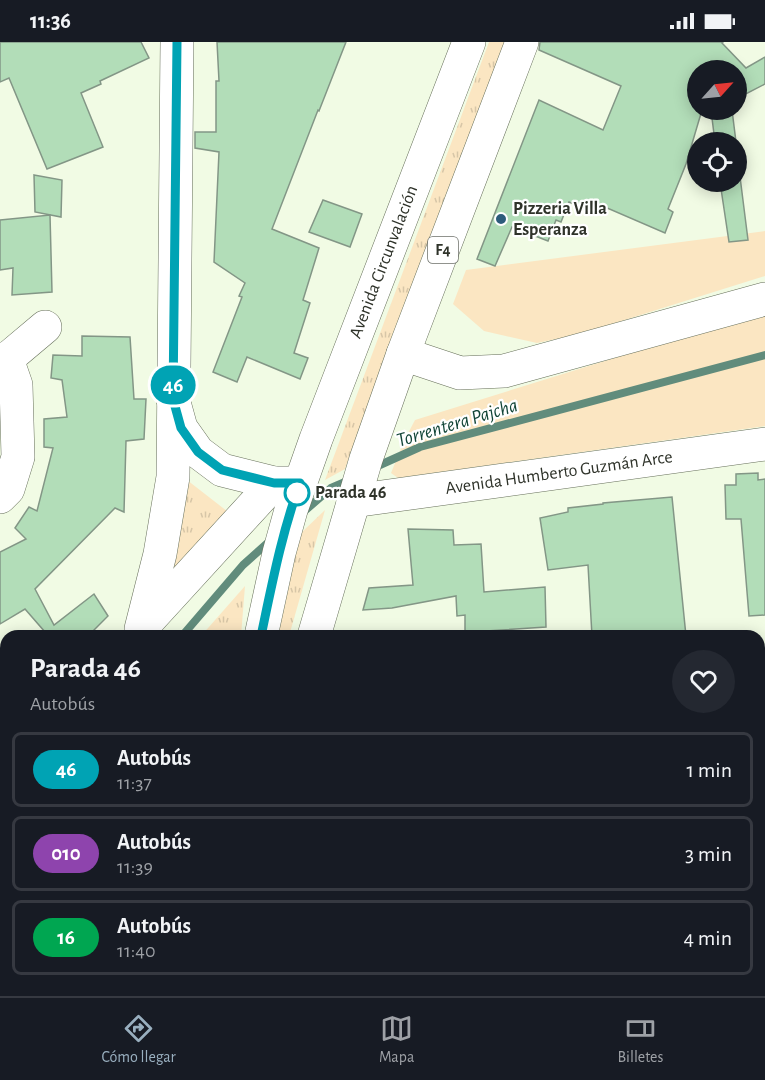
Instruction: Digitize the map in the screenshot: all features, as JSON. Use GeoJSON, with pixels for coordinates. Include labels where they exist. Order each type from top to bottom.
{"type":"FeatureCollection","features":[{"type":"Feature","properties":{"kind":"main road"},"geometry":{"type":"LineString","coordinates":[[139,630],[160,554],[173,477],[177,42]]}},
{"type":"Feature","properties":{"kind":"main road","name":"Avenida Circunvalación"},"geometry":{"type":"LineString","coordinates":[[262,630],[279,553],[288,492],[469,42]]}},
{"type":"Feature","properties":{"kind":"main road","name":"F4"},"geometry":{"type":"LineString","coordinates":[[316,630],[366,459],[403,354],[522,42]]}},
{"type":"Feature","properties":{"kind":"main road"},"geometry":{"type":"LineString","coordinates":[[403,354],[460,373],[504,371],[765,299]]}},
{"type":"Feature","properties":{"kind":"main road"},"geometry":{"type":"LineString","coordinates":[[0,497],[8,489],[18,457],[16,385],[4,359],[45,327]]}},
{"type":"Feature","properties":{"kind":"main road"},"geometry":{"type":"LineString","coordinates":[[141,630],[288,492],[222,470],[198,452],[181,428],[173,399]]}},
{"type":"Feature","properties":{"kind":"main road","name":"Avenida Humberto Guzmán Arce"},"geometry":{"type":"LineString","coordinates":[[354,497],[765,444]]}},
{"type":"Feature","properties":{"kind":"green space"},"geometry":{"type":"Polygon","coordinates":[[[489,42],[506,42],[345,469],[325,480],[489,42]]]}},
{"type":"Feature","properties":{"kind":"green space"},"geometry":{"type":"Polygon","coordinates":[[[765,231],[765,276],[580,334],[537,343],[484,331],[453,304],[466,270],[765,231]]]}},
{"type":"Feature","properties":{"kind":"green space"},"geometry":{"type":"Polygon","coordinates":[[[765,315],[765,426],[398,478],[391,473],[415,420],[637,351],[765,315]]]}},
{"type":"Feature","properties":{"kind":"green space"},"geometry":{"type":"Polygon","coordinates":[[[187,480],[232,515],[169,585],[187,480]]]}},
{"type":"Feature","properties":{"kind":"green space"},"geometry":{"type":"Polygon","coordinates":[[[325,510],[291,630],[277,630],[301,533],[325,510]]]}},
{"type":"Feature","properties":{"kind":"green space"},"geometry":{"type":"Polygon","coordinates":[[[245,586],[241,630],[206,630],[245,586]]]}},
{"type":"Feature","properties":{"kind":"building"},"geometry":{"type":"Polygon","coordinates":[[[0,42],[141,42],[149,58],[100,81],[101,84],[81,93],[103,147],[47,169],[9,78],[0,82],[0,42]]]}},
{"type":"Feature","properties":{"kind":"building"},"geometry":{"type":"Polygon","coordinates":[[[217,42],[346,42],[272,229],[319,248],[303,300],[310,303],[294,353],[308,358],[300,379],[247,357],[237,382],[213,372],[242,297],[239,296],[245,283],[214,262],[219,152],[195,148],[195,132],[216,132],[216,81],[219,81],[217,42]]]}},
{"type":"Feature","properties":{"kind":"building"},"geometry":{"type":"Polygon","coordinates":[[[540,42],[723,42],[738,60],[687,60],[687,120],[699,120],[695,132],[687,132],[687,161],[668,209],[673,212],[665,233],[598,204],[595,213],[569,202],[561,222],[556,220],[548,241],[512,227],[495,266],[477,259],[539,100],[603,130],[621,86],[539,50],[540,42]]]}},
{"type":"Feature","properties":{"kind":"building"},"geometry":{"type":"Polygon","coordinates":[[[765,57],[765,84],[747,93],[747,67],[765,57]]]}},
{"type":"Feature","properties":{"kind":"building"},"geometry":{"type":"Polygon","coordinates":[[[712,120],[733,120],[735,132],[714,132],[712,120]]]}},
{"type":"Feature","properties":{"kind":"building"},"geometry":{"type":"Polygon","coordinates":[[[34,175],[62,180],[61,217],[35,212],[34,175]]]}},
{"type":"Feature","properties":{"kind":"building"},"geometry":{"type":"Polygon","coordinates":[[[722,192],[742,192],[748,240],[729,242],[722,192]]]}},
{"type":"Feature","properties":{"kind":"building"},"geometry":{"type":"Polygon","coordinates":[[[323,200],[362,214],[350,247],[309,232],[323,200]]]}},
{"type":"Feature","properties":{"kind":"building"},"geometry":{"type":"Polygon","coordinates":[[[50,215],[52,292],[12,295],[13,268],[0,270],[0,220],[50,215]]]}},
{"type":"Feature","properties":{"kind":"building"},"geometry":{"type":"Polygon","coordinates":[[[82,336],[130,337],[134,399],[146,399],[144,439],[126,441],[124,512],[115,508],[35,589],[54,625],[94,594],[108,616],[94,630],[43,630],[25,609],[0,624],[0,552],[26,539],[15,528],[29,507],[37,511],[53,448],[44,447],[44,419],[67,417],[62,380],[51,378],[53,355],[82,356],[82,336]]]}},
{"type":"Feature","properties":{"kind":"building"},"geometry":{"type":"Polygon","coordinates":[[[758,473],[758,480],[765,479],[765,615],[749,616],[741,519],[726,519],[725,485],[736,485],[736,474],[758,473]]]}},
{"type":"Feature","properties":{"kind":"building"},"geometry":{"type":"Polygon","coordinates":[[[672,497],[685,630],[592,630],[588,565],[548,570],[540,518],[568,512],[568,508],[672,497]]]}},
{"type":"Feature","properties":{"kind":"building"},"geometry":{"type":"Polygon","coordinates":[[[408,529],[453,530],[454,545],[481,544],[484,592],[545,587],[546,627],[465,630],[465,615],[457,616],[456,596],[392,608],[363,610],[369,588],[413,585],[408,529]]]}},
{"type":"Feature","properties":{"kind":"waterway","name":"Torrentera Pajcha"},"geometry":{"type":"LineString","coordinates":[[371,469],[420,447],[765,355]]}},
{"type":"Feature","properties":{"kind":"waterway","name":"Torrentera Pajcha"},"geometry":{"type":"LineString","coordinates":[[301,514],[331,488],[352,479]]}},
{"type":"Feature","properties":{"kind":"waterway","name":"Torrentera Pajcha"},"geometry":{"type":"LineString","coordinates":[[187,630],[243,565],[271,540]]}},
{"type":"Feature","properties":{"kind":"bus line","name":"46"},"geometry":{"type":"LineString","coordinates":[[177,42],[173,399],[181,428],[198,452],[222,470],[274,483],[300,483],[279,553],[262,630]]}},
{"type":"Feature","properties":{"kind":"place","name":"Pizzeria Villa Esperanza"},"geometry":{"type":"Point","coordinates":[501,219]}},
{"type":"Feature","properties":{"kind":"place","name":"Parada 46"},"geometry":{"type":"Point","coordinates":[297,493]}}]}
